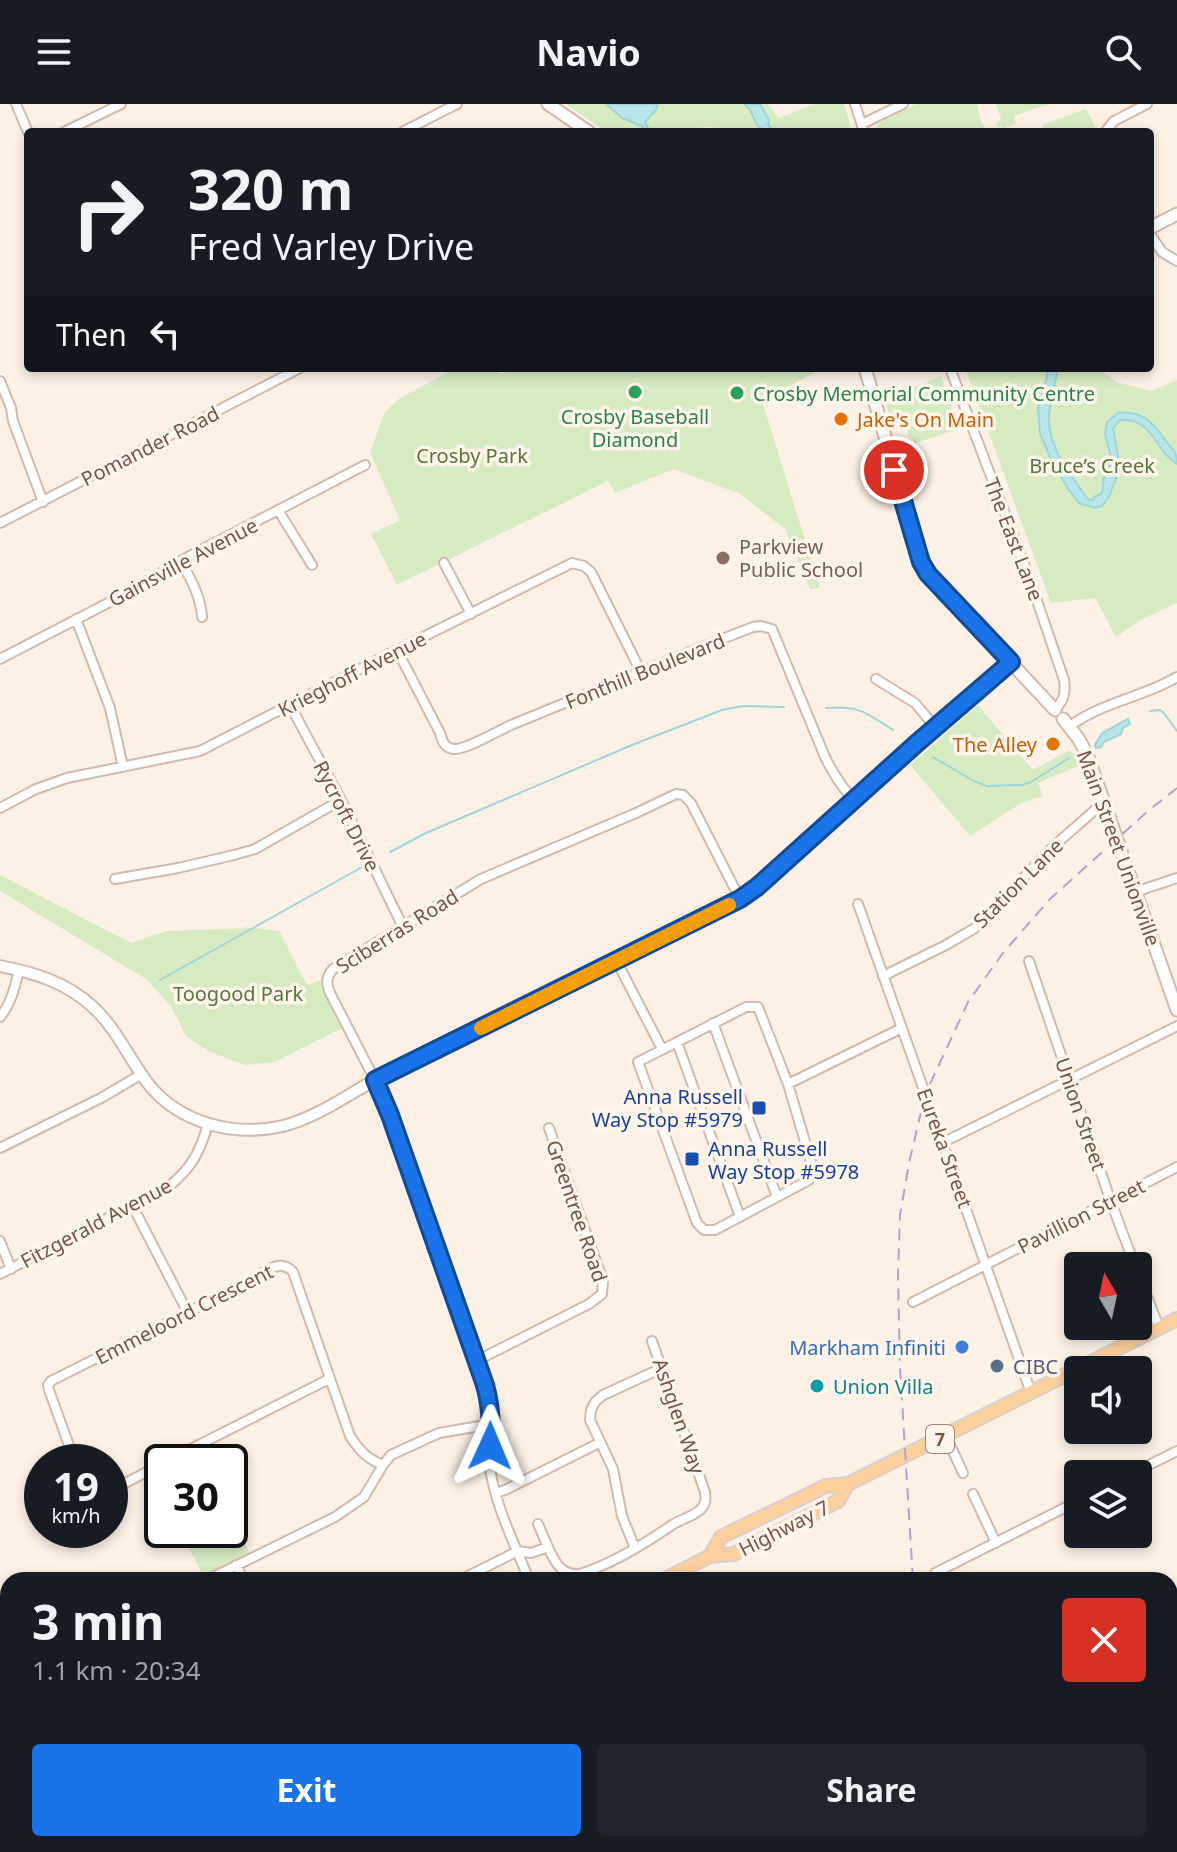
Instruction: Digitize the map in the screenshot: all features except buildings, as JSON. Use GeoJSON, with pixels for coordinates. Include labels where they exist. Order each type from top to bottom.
{"type":"FeatureCollection","features":[{"type":"Feature","properties":{"kind":"main road"},"geometry":{"type":"LineString","coordinates":[[548,104],[583,128]]}},
{"type":"Feature","properties":{"kind":"main road"},"geometry":{"type":"LineString","coordinates":[[1154,226],[1177,214]]}},
{"type":"Feature","properties":{"kind":"main road","name":"Main Street Unionville"},"geometry":{"type":"LineString","coordinates":[[866,372],[921,562],[928,574],[1062,718],[1083,745],[1177,1010]]}},
{"type":"Feature","properties":{"kind":"main road","name":"Highway 7"},"geometry":{"type":"LineString","coordinates":[[710,1556],[721,1537],[826,1486],[848,1484],[1177,1319]]}},
{"type":"Feature","properties":{"kind":"main road","name":"Highway 7"},"geometry":{"type":"LineString","coordinates":[[679,1572],[710,1556],[734,1554],[838,1501],[848,1484]]}},
{"type":"Feature","properties":{"kind":"street"},"geometry":{"type":"LineString","coordinates":[[16,104],[26,128]]}},
{"type":"Feature","properties":{"kind":"street"},"geometry":{"type":"LineString","coordinates":[[72,128],[121,104]]}},
{"type":"Feature","properties":{"kind":"street"},"geometry":{"type":"LineString","coordinates":[[410,128],[457,104]]}},
{"type":"Feature","properties":{"kind":"street"},"geometry":{"type":"LineString","coordinates":[[855,104],[863,128],[903,104]]}},
{"type":"Feature","properties":{"kind":"street"},"geometry":{"type":"LineString","coordinates":[[1108,128],[1114,121],[1147,104]]}},
{"type":"Feature","properties":{"kind":"street"},"geometry":{"type":"LineString","coordinates":[[1154,240],[1162,252],[1177,261]]}},
{"type":"Feature","properties":{"kind":"street","name":"Pomander Road"},"geometry":{"type":"LineString","coordinates":[[0,523],[292,372]]}},
{"type":"Feature","properties":{"kind":"street","name":"The East Lane"},"geometry":{"type":"LineString","coordinates":[[952,372],[1064,680],[1066,691],[1062,718]]}},
{"type":"Feature","properties":{"kind":"street"},"geometry":{"type":"LineString","coordinates":[[0,381],[43,502]]}},
{"type":"Feature","properties":{"kind":"street","name":"Gainsville Avenue"},"geometry":{"type":"LineString","coordinates":[[0,659],[365,465]]}},
{"type":"Feature","properties":{"kind":"street"},"geometry":{"type":"LineString","coordinates":[[278,510],[312,565]]}},
{"type":"Feature","properties":{"kind":"street"},"geometry":{"type":"LineString","coordinates":[[180,561],[197,593],[202,617]]}},
{"type":"Feature","properties":{"kind":"street"},"geometry":{"type":"LineString","coordinates":[[444,563],[471,614]]}},
{"type":"Feature","properties":{"kind":"street","name":"Krieghoff Avenue"},"geometry":{"type":"LineString","coordinates":[[0,808],[57,781],[200,751],[397,650],[577,563],[591,572],[641,672]]}},
{"type":"Feature","properties":{"kind":"street"},"geometry":{"type":"LineString","coordinates":[[76,619],[110,708],[123,767]]}},
{"type":"Feature","properties":{"kind":"street","name":"Fonthill Boulevard"},"geometry":{"type":"LineString","coordinates":[[397,650],[442,741],[452,750],[464,748],[506,727],[753,627],[772,629],[825,757],[848,795],[854,799]]}},
{"type":"Feature","properties":{"kind":"street"},"geometry":{"type":"LineString","coordinates":[[0,966],[54,980],[75,992],[101,1014],[152,1088],[167,1102],[193,1118],[220,1128],[248,1130],[285,1125],[333,1104],[375,1080],[740,899],[1011,662]]}},
{"type":"Feature","properties":{"kind":"street"},"geometry":{"type":"LineString","coordinates":[[1062,718],[1083,716],[1158,688],[1177,677]]}},
{"type":"Feature","properties":{"kind":"street"},"geometry":{"type":"LineString","coordinates":[[876,679],[915,703],[935,727]]}},
{"type":"Feature","properties":{"kind":"street","name":"Rycroft Drive"},"geometry":{"type":"LineString","coordinates":[[290,705],[403,927]]}},
{"type":"Feature","properties":{"kind":"street","name":"Sciberras Road"},"geometry":{"type":"LineString","coordinates":[[526,1572],[499,1506],[489,1460],[490,1404],[476,1361],[390,1115],[326,985],[328,976],[333,969],[481,879],[676,794],[683,795],[691,803],[740,899]]}},
{"type":"Feature","properties":{"kind":"street"},"geometry":{"type":"LineString","coordinates":[[115,879],[178,868],[255,849],[341,800]]}},
{"type":"Feature","properties":{"kind":"street","name":"Station Lane"},"geometry":{"type":"LineString","coordinates":[[883,976],[975,928],[1055,845],[1104,802]]}},
{"type":"Feature","properties":{"kind":"street"},"geometry":{"type":"LineString","coordinates":[[1135,892],[1177,878]]}},
{"type":"Feature","properties":{"kind":"street","name":"Eureka Street"},"geometry":{"type":"LineString","coordinates":[[858,904],[1031,1393]]}},
{"type":"Feature","properties":{"kind":"street"},"geometry":{"type":"LineString","coordinates":[[616,960],[662,1049]]}},
{"type":"Feature","properties":{"kind":"street","name":"Union Street"},"geometry":{"type":"LineString","coordinates":[[1029,961],[1130,1252]]}},
{"type":"Feature","properties":{"kind":"street"},"geometry":{"type":"LineString","coordinates":[[0,1017],[15,990],[19,970]]}},
{"type":"Feature","properties":{"kind":"street"},"geometry":{"type":"LineString","coordinates":[[746,1007],[758,1007],[788,1084],[814,1172],[809,1180],[715,1230],[704,1230],[697,1223],[638,1062],[677,1042],[746,1007]]}},
{"type":"Feature","properties":{"kind":"street"},"geometry":{"type":"LineString","coordinates":[[713,1023],[777,1197]]}},
{"type":"Feature","properties":{"kind":"street"},"geometry":{"type":"LineString","coordinates":[[942,1143],[1177,1026]]}},
{"type":"Feature","properties":{"kind":"street"},"geometry":{"type":"LineString","coordinates":[[788,1084],[902,1028]]}},
{"type":"Feature","properties":{"kind":"street"},"geometry":{"type":"LineString","coordinates":[[677,1042],[740,1217]]}},
{"type":"Feature","properties":{"kind":"street"},"geometry":{"type":"LineString","coordinates":[[0,1148],[142,1074]]}},
{"type":"Feature","properties":{"kind":"street","name":"Fitzgerald Avenue"},"geometry":{"type":"LineString","coordinates":[[0,1274],[154,1195],[180,1178],[200,1151],[208,1124]]}},
{"type":"Feature","properties":{"kind":"street","name":"Greentree Road"},"geometry":{"type":"LineString","coordinates":[[476,1361],[589,1304],[602,1294],[603,1281],[549,1128]]}},
{"type":"Feature","properties":{"kind":"street","name":"Pavillion Street"},"geometry":{"type":"LineString","coordinates":[[913,1302],[1177,1167]]}},
{"type":"Feature","properties":{"kind":"street"},"geometry":{"type":"LineString","coordinates":[[132,1205],[187,1311]]}},
{"type":"Feature","properties":{"kind":"street"},"geometry":{"type":"LineString","coordinates":[[0,1241],[11,1269]]}},
{"type":"Feature","properties":{"kind":"street","name":"Emmeloord Crescent"},"geometry":{"type":"LineString","coordinates":[[69,1444],[48,1385],[55,1378],[282,1265],[290,1268],[350,1436],[371,1460],[383,1465]]}},
{"type":"Feature","properties":{"kind":"street"},"geometry":{"type":"LineString","coordinates":[[1152,1310],[1159,1328]]}},
{"type":"Feature","properties":{"kind":"street","name":"Ashglen Way"},"geometry":{"type":"LineString","coordinates":[[584,1572],[656,1537],[698,1512],[706,1500],[652,1341]]}},
{"type":"Feature","properties":{"kind":"street"},"geometry":{"type":"LineString","coordinates":[[635,1548],[622,1516],[613,1469],[590,1420],[591,1410],[603,1395],[662,1368]]}},
{"type":"Feature","properties":{"kind":"street"},"geometry":{"type":"LineString","coordinates":[[201,1444],[329,1379]]}},
{"type":"Feature","properties":{"kind":"street"},"geometry":{"type":"LineString","coordinates":[[222,1572],[355,1505],[364,1497],[391,1455],[439,1433],[492,1424]]}},
{"type":"Feature","properties":{"kind":"street"},"geometry":{"type":"LineString","coordinates":[[946,1436],[963,1473]]}},
{"type":"Feature","properties":{"kind":"street"},"geometry":{"type":"LineString","coordinates":[[496,1493],[599,1443]]}},
{"type":"Feature","properties":{"kind":"street"},"geometry":{"type":"LineString","coordinates":[[1152,1464],[1177,1451]]}},
{"type":"Feature","properties":{"kind":"street"},"geometry":{"type":"LineString","coordinates":[[973,1494],[996,1543]]}},
{"type":"Feature","properties":{"kind":"street"},"geometry":{"type":"LineString","coordinates":[[937,1572],[1064,1508]]}},
{"type":"Feature","properties":{"kind":"street","name":"Ashglen Way"},"geometry":{"type":"LineString","coordinates":[[538,1524],[548,1547],[565,1572]]}},
{"type":"Feature","properties":{"kind":"street"},"geometry":{"type":"LineString","coordinates":[[476,1572],[518,1551],[531,1553],[548,1547]]}},
{"type":"Feature","properties":{"kind":"street"},"geometry":{"type":"LineString","coordinates":[[236,1565],[240,1572]]}},
{"type":"Feature","properties":{"kind":"green space"},"geometry":{"type":"Polygon","coordinates":[[[566,104],[768,104],[779,118],[814,104],[844,104],[851,128],[706,127],[600,128],[566,104]]]}},
{"type":"Feature","properties":{"kind":"green space"},"geometry":{"type":"Polygon","coordinates":[[[917,104],[977,104],[980,119],[986,128],[876,128],[879,123],[917,104]]]}},
{"type":"Feature","properties":{"kind":"green space"},"geometry":{"type":"Polygon","coordinates":[[[996,104],[1049,104],[1014,116],[1016,124],[1004,128],[996,126],[1001,119],[996,104]]]}},
{"type":"Feature","properties":{"kind":"green space"},"geometry":{"type":"Polygon","coordinates":[[[1086,109],[1096,128],[1042,128],[1042,125],[1086,109]]]}},
{"type":"Feature","properties":{"kind":"green space","name":"Crosby Park"},"geometry":{"type":"Polygon","coordinates":[[[449,372],[499,372],[500,375],[506,372],[816,372],[762,401],[820,588],[810,589],[785,529],[740,494],[674,469],[615,493],[608,481],[397,585],[371,534],[400,520],[370,453],[384,413],[400,398],[449,372]]]}},
{"type":"Feature","properties":{"kind":"green space","name":"Bruce’s Creek"},"geometry":{"type":"Polygon","coordinates":[[[966,372],[1102,372],[1116,382],[1152,391],[1177,380],[1177,603],[1144,618],[1116,637],[1095,598],[1051,603],[966,372]]]}},
{"type":"Feature","properties":{"kind":"green space"},"geometry":{"type":"Polygon","coordinates":[[[941,376],[959,429],[913,444],[904,421],[892,425],[885,400],[941,376]]]}},
{"type":"Feature","properties":{"kind":"green space"},"geometry":{"type":"Polygon","coordinates":[[[978,705],[1033,770],[1070,750],[1081,765],[1038,783],[1043,796],[1020,804],[970,836],[910,765],[978,705]]]}},
{"type":"Feature","properties":{"kind":"green space","name":"Toogood Park"},"geometry":{"type":"Polygon","coordinates":[[[0,875],[131,943],[166,931],[254,928],[279,931],[307,985],[320,980],[345,1027],[275,1062],[245,1065],[208,1051],[186,1036],[171,1006],[146,979],[0,891],[0,875]]]}},
{"type":"Feature","properties":{"kind":"green space"},"geometry":{"type":"Polygon","coordinates":[[[189,1548],[247,1548],[251,1556],[219,1572],[201,1572],[189,1548]]]}},
{"type":"Feature","properties":{"kind":"water"},"geometry":{"type":"Polygon","coordinates":[[[606,104],[658,104],[645,122],[648,128],[622,118],[606,104]]]}},
{"type":"Feature","properties":{"kind":"water"},"geometry":{"type":"Polygon","coordinates":[[[744,104],[760,104],[771,128],[757,125],[744,104]]]}},
{"type":"Feature","properties":{"kind":"water"},"geometry":{"type":"Polygon","coordinates":[[[1047,372],[1057,372],[1049,413],[1052,440],[1062,461],[1088,499],[1093,500],[1102,493],[1104,477],[1112,461],[1105,434],[1107,422],[1118,413],[1141,416],[1152,423],[1174,451],[1177,464],[1147,429],[1132,421],[1120,420],[1113,428],[1120,467],[1109,497],[1102,506],[1095,508],[1079,503],[1050,457],[1040,433],[1038,408],[1047,372]]]}},
{"type":"Feature","properties":{"kind":"water"},"geometry":{"type":"Polygon","coordinates":[[[1128,719],[1130,724],[1123,728],[1121,734],[1096,748],[1102,733],[1128,719]]]}},
{"type":"Feature","properties":{"kind":"waterway"},"geometry":{"type":"LineString","coordinates":[[390,852],[426,833],[722,710],[742,706],[784,707]]}},
{"type":"Feature","properties":{"kind":"waterway"},"geometry":{"type":"LineString","coordinates":[[826,708],[855,709],[893,730]]}},
{"type":"Feature","properties":{"kind":"waterway"},"geometry":{"type":"LineString","coordinates":[[1150,711],[1163,712],[1177,731]]}},
{"type":"Feature","properties":{"kind":"waterway"},"geometry":{"type":"LineString","coordinates":[[933,757],[987,786],[1031,782],[1069,758]]}},
{"type":"Feature","properties":{"kind":"waterway"},"geometry":{"type":"LineString","coordinates":[[160,980],[364,866]]}},
{"type":"Feature","properties":{"kind":"railway"},"geometry":{"type":"LineString","coordinates":[[913,1572],[900,1368],[898,1275],[900,1215],[925,1095],[968,1002],[1003,953],[1050,899],[1177,788]]}},
{"type":"Feature","properties":{"kind":"slow traffic"},"geometry":{"type":"LineString","coordinates":[[481,1028],[729,905]]}},
{"type":"Feature","properties":{"kind":"place","name":"Crosby Baseball Diamond"},"geometry":{"type":"Point","coordinates":[635,392]}},
{"type":"Feature","properties":{"kind":"place","name":"Crosby Memorial Community Centre"},"geometry":{"type":"Point","coordinates":[737,393]}},
{"type":"Feature","properties":{"kind":"place","name":"Jake's On Main"},"geometry":{"type":"Point","coordinates":[841,419]}},
{"type":"Feature","properties":{"kind":"place","name":"Parkview Public School"},"geometry":{"type":"Point","coordinates":[723,558]}},
{"type":"Feature","properties":{"kind":"place","name":"The Alley"},"geometry":{"type":"Point","coordinates":[1053,744]}},
{"type":"Feature","properties":{"kind":"place","name":"Anna Russell Way Stop #5979"},"geometry":{"type":"Point","coordinates":[759,1108]}},
{"type":"Feature","properties":{"kind":"place","name":"Anna Russell Way Stop #5978"},"geometry":{"type":"Point","coordinates":[692,1159]}},
{"type":"Feature","properties":{"kind":"place","name":"Markham Infiniti"},"geometry":{"type":"Point","coordinates":[962,1347]}},
{"type":"Feature","properties":{"kind":"place","name":"CIBC"},"geometry":{"type":"Point","coordinates":[997,1366]}},
{"type":"Feature","properties":{"kind":"place","name":"Union Villa"},"geometry":{"type":"Point","coordinates":[817,1386]}},
{"type":"Feature","properties":{"kind":"route"},"geometry":{"type":"LineString","coordinates":[[490,1446],[492,1424],[485,1385],[375,1080],[740,899],[1011,662],[928,574],[921,562],[894,470]]}}]}
